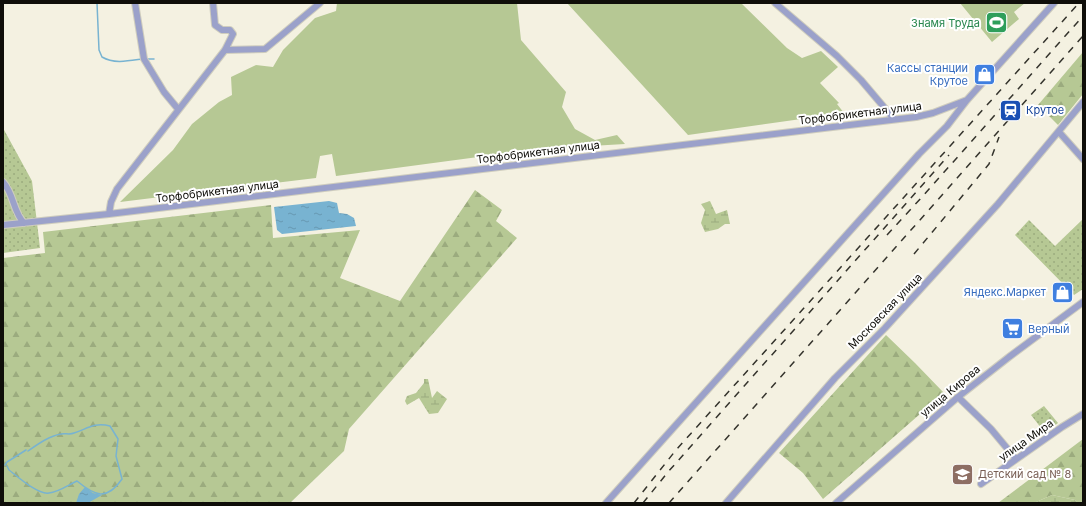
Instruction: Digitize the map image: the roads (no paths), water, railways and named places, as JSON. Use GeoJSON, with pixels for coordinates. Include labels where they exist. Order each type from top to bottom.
{"type":"FeatureCollection","features":[{"type":"Feature","properties":{"kind":"street"},"geometry":{"type":"LineString","coordinates":[[135,3],[144,59],[164,92],[178,109]]}},
{"type":"Feature","properties":{"kind":"street"},"geometry":{"type":"LineString","coordinates":[[110,214],[111,202],[117,189],[225,50],[233,34],[230,30],[222,30],[215,25],[213,3]]}},
{"type":"Feature","properties":{"kind":"street"},"geometry":{"type":"LineString","coordinates":[[225,50],[265,49],[320,3]]}},
{"type":"Feature","properties":{"kind":"street"},"geometry":{"type":"LineString","coordinates":[[775,3],[837,56],[861,80],[894,119]]}},
{"type":"Feature","properties":{"kind":"street","name":"Торфобрикетная улица"},"geometry":{"type":"LineString","coordinates":[[606,503],[918,154],[946,126],[967,100],[1054,3]]}},
{"type":"Feature","properties":{"kind":"street","name":"Торфобрикетная улица"},"geometry":{"type":"LineString","coordinates":[[3,225],[110,214],[933,114],[967,100]]}},
{"type":"Feature","properties":{"kind":"street","name":"Московская улица"},"geometry":{"type":"LineString","coordinates":[[726,503],[835,378],[885,328],[998,204],[1083,102]]}},
{"type":"Feature","properties":{"kind":"street"},"geometry":{"type":"LineString","coordinates":[[1059,132],[1083,158]]}},
{"type":"Feature","properties":{"kind":"street"},"geometry":{"type":"LineString","coordinates":[[3,182],[11,193],[20,219],[24,223]]}},
{"type":"Feature","properties":{"kind":"street","name":"улица Кирова"},"geometry":{"type":"LineString","coordinates":[[836,503],[958,397],[1009,356],[1083,302]]}},
{"type":"Feature","properties":{"kind":"street"},"geometry":{"type":"LineString","coordinates":[[958,397],[991,429],[1016,459]]}},
{"type":"Feature","properties":{"kind":"street","name":"улица Мира"},"geometry":{"type":"LineString","coordinates":[[981,484],[1083,414]]}},
{"type":"Feature","properties":{"kind":"water"},"geometry":{"type":"Polygon","coordinates":[[[329,201],[337,203],[339,213],[347,214],[354,218],[356,226],[282,234],[277,230],[274,207],[329,201]]]}},
{"type":"Feature","properties":{"kind":"water"},"geometry":{"type":"Polygon","coordinates":[[[85,487],[93,493],[102,495],[88,503],[76,503],[79,494],[85,487]]]}},
{"type":"Feature","properties":{"kind":"waterway"},"geometry":{"type":"LineString","coordinates":[[97,3],[99,50],[102,57],[111,61],[142,59]]}},
{"type":"Feature","properties":{"kind":"waterway"},"geometry":{"type":"LineString","coordinates":[[146,59],[154,59]]}},
{"type":"Feature","properties":{"kind":"waterway"},"geometry":{"type":"LineString","coordinates":[[7,466],[9,470],[28,485],[44,493],[56,491],[77,481],[95,493],[101,494],[111,491],[122,479],[116,456],[118,439],[110,426],[95,425],[72,434],[57,435],[28,451]]}},
{"type":"Feature","properties":{"kind":"waterway"},"geometry":{"type":"LineString","coordinates":[[5,465],[7,462],[26,450]]}},
{"type":"Feature","properties":{"kind":"railway"},"geometry":{"type":"LineString","coordinates":[[634,503],[676,450],[1079,3]]}},
{"type":"Feature","properties":{"kind":"railway"},"geometry":{"type":"LineString","coordinates":[[887,235],[1083,16]]}},
{"type":"Feature","properties":{"kind":"railway"},"geometry":{"type":"LineString","coordinates":[[669,503],[1083,36]]}},
{"type":"Feature","properties":{"kind":"railway"},"geometry":{"type":"LineString","coordinates":[[914,254],[989,164],[999,137]]}},
{"type":"Feature","properties":{"kind":"railway"},"geometry":{"type":"LineString","coordinates":[[643,503],[668,472],[949,155]]}},
{"type":"Feature","properties":{"kind":"place","name":"Знамя Труда"},"geometry":{"type":"Point","coordinates":[996,23]}},
{"type":"Feature","properties":{"kind":"place","name":"Кассы станции Крутое"},"geometry":{"type":"Point","coordinates":[984,74]}},
{"type":"Feature","properties":{"kind":"place","name":"Крутое"},"geometry":{"type":"Point","coordinates":[1011,110]}},
{"type":"Feature","properties":{"kind":"place","name":"Яндекс.Маркет"},"geometry":{"type":"Point","coordinates":[1062,292]}},
{"type":"Feature","properties":{"kind":"place","name":"Верный"},"geometry":{"type":"Point","coordinates":[1013,329]}},
{"type":"Feature","properties":{"kind":"place","name":"Детский сад № 8"},"geometry":{"type":"Point","coordinates":[962,474]}}]}
